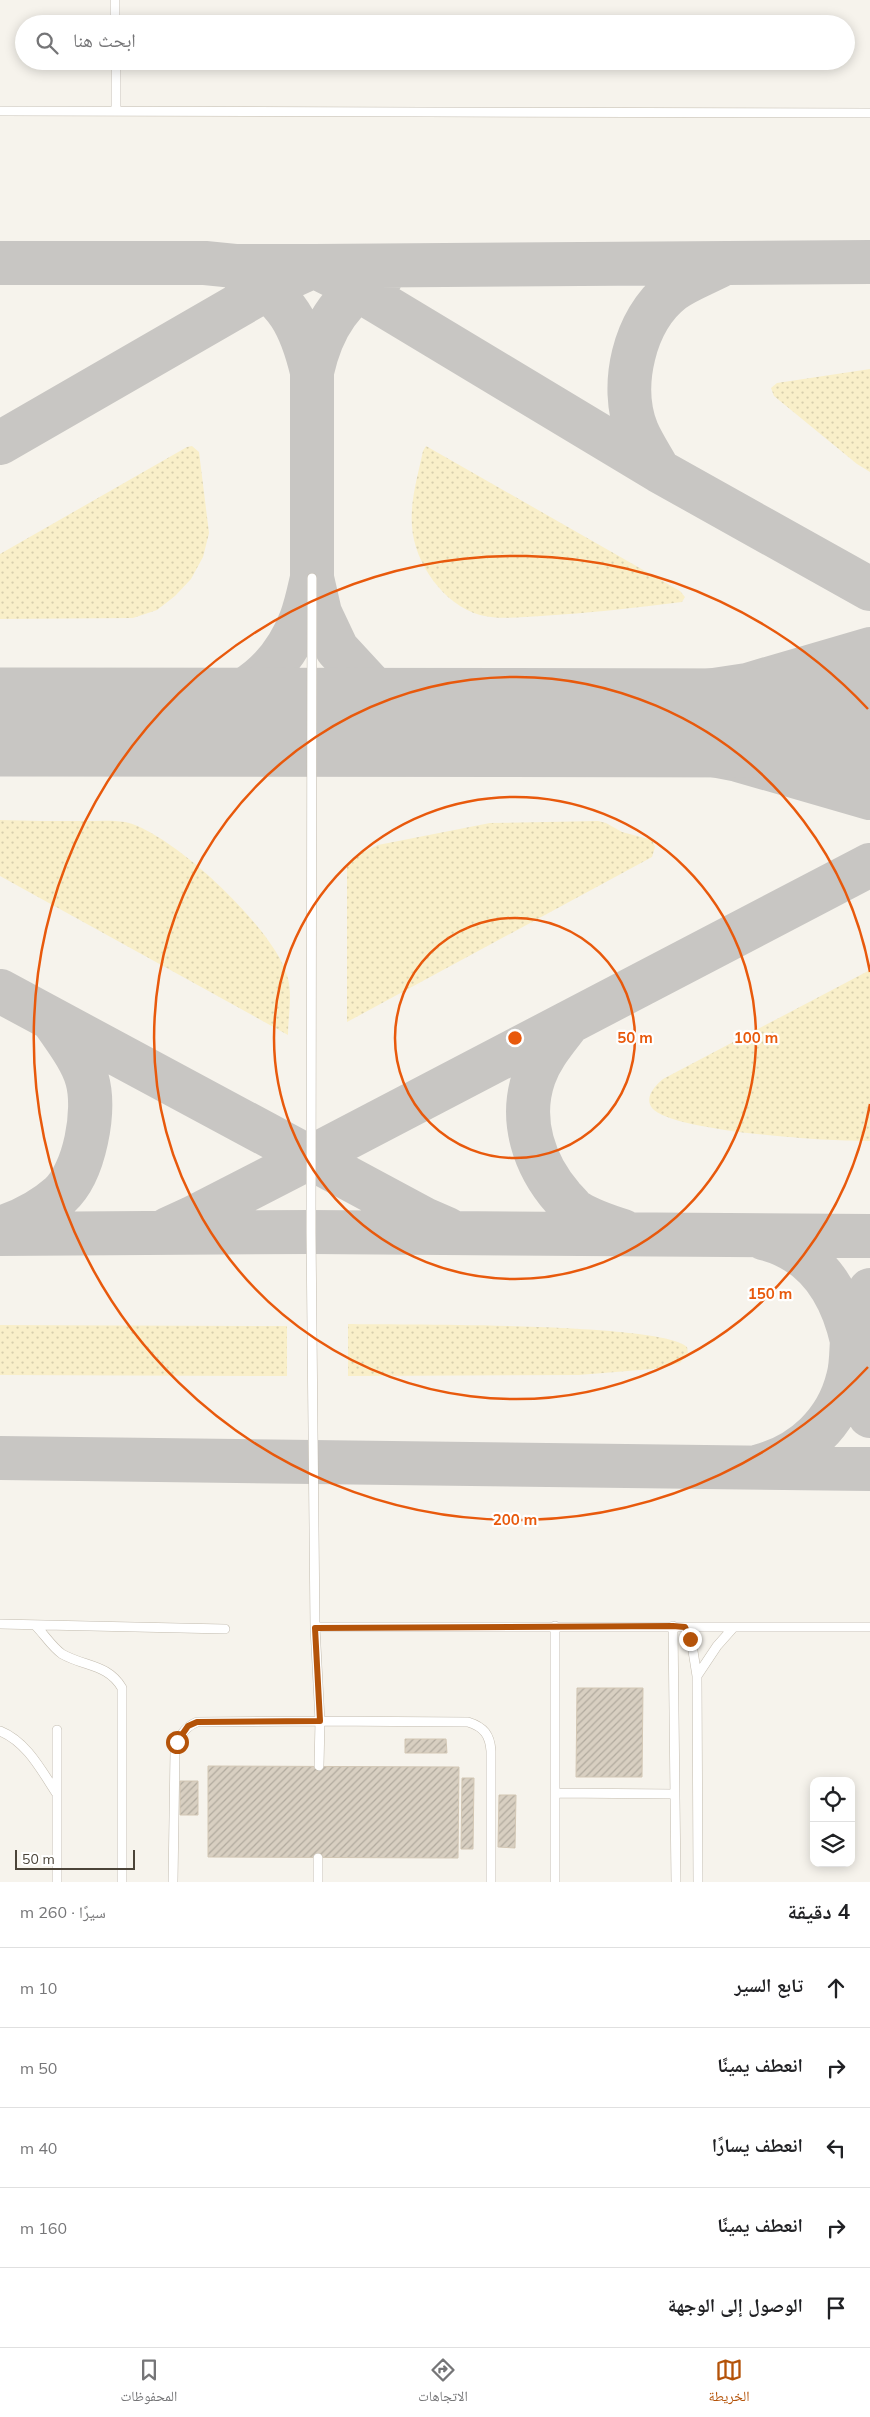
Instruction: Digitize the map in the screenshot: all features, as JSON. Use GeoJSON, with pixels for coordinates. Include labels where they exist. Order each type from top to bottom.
{"type":"FeatureCollection","features":[{"type":"Feature","properties":{"kind":"lane"},"geometry":{"type":"LineString","coordinates":[[115,0],[115,15]]}},
{"type":"Feature","properties":{"kind":"lane"},"geometry":{"type":"LineString","coordinates":[[116,70],[116,111]]}},
{"type":"Feature","properties":{"kind":"lane"},"geometry":{"type":"LineString","coordinates":[[0,110],[870,113]]}},
{"type":"Feature","properties":{"kind":"lane"},"geometry":{"type":"LineString","coordinates":[[312,578],[311,1223],[315,1628],[320,1721],[319,1766]]}},
{"type":"Feature","properties":{"kind":"lane"},"geometry":{"type":"LineString","coordinates":[[0,1624],[225,1628]]}},
{"type":"Feature","properties":{"kind":"lane"},"geometry":{"type":"LineString","coordinates":[[35,1625],[60,1652],[76,1661],[107,1671],[116,1677],[122,1688],[122,1882]]}},
{"type":"Feature","properties":{"kind":"lane"},"geometry":{"type":"LineString","coordinates":[[315,1628],[555,1626],[870,1627]]}},
{"type":"Feature","properties":{"kind":"lane"},"geometry":{"type":"LineString","coordinates":[[555,1626],[555,1882]]}},
{"type":"Feature","properties":{"kind":"lane"},"geometry":{"type":"LineString","coordinates":[[673,1626],[676,1882]]}},
{"type":"Feature","properties":{"kind":"lane"},"geometry":{"type":"LineString","coordinates":[[685,1627],[692,1645],[697,1676],[698,1882]]}},
{"type":"Feature","properties":{"kind":"lane"},"geometry":{"type":"LineString","coordinates":[[697,1676],[717,1646],[733,1628]]}},
{"type":"Feature","properties":{"kind":"lane"},"geometry":{"type":"LineString","coordinates":[[173,1882],[175,1752],[182,1733],[188,1726],[197,1722],[320,1721],[468,1722],[478,1725],[486,1732],[490,1741],[491,1751],[491,1882]]}},
{"type":"Feature","properties":{"kind":"lane"},"geometry":{"type":"LineString","coordinates":[[57,1730],[57,1882]]}},
{"type":"Feature","properties":{"kind":"lane"},"geometry":{"type":"LineString","coordinates":[[0,1731],[8,1734],[34,1758],[57,1794]]}},
{"type":"Feature","properties":{"kind":"lane"},"geometry":{"type":"LineString","coordinates":[[555,1793],[675,1794]]}},
{"type":"Feature","properties":{"kind":"lane"},"geometry":{"type":"LineString","coordinates":[[318,1858],[318,1882]]}},
{"type":"Feature","properties":{"kind":"sand"},"geometry":{"type":"Polygon","coordinates":[[[870,369],[870,472],[857,464],[774,396],[771,388],[777,383],[870,369]]]}},
{"type":"Feature","properties":{"kind":"sand"},"geometry":{"type":"Polygon","coordinates":[[[192,446],[199,452],[209,533],[203,557],[191,579],[175,596],[157,610],[133,618],[0,619],[0,554],[187,447],[192,446]]]}},
{"type":"Feature","properties":{"kind":"sand"},"geometry":{"type":"Polygon","coordinates":[[[426,446],[680,591],[685,597],[682,602],[594,612],[503,618],[487,617],[467,610],[454,602],[433,581],[418,554],[414,540],[412,526],[413,498],[423,451],[426,446]]]}},
{"type":"Feature","properties":{"kind":"sand"},"geometry":{"type":"Polygon","coordinates":[[[0,820],[125,822],[145,830],[168,844],[219,885],[263,933],[278,956],[287,975],[290,989],[288,1035],[0,876],[0,820]]]}},
{"type":"Feature","properties":{"kind":"sand"},"geometry":{"type":"Polygon","coordinates":[[[598,821],[606,823],[622,832],[652,840],[655,847],[652,857],[347,1022],[347,865],[357,855],[378,845],[490,823],[598,821]]]}},
{"type":"Feature","properties":{"kind":"sand"},"geometry":{"type":"Polygon","coordinates":[[[870,970],[870,1141],[824,1140],[720,1129],[665,1116],[652,1108],[649,1100],[650,1096],[654,1088],[663,1079],[870,970]]]}},
{"type":"Feature","properties":{"kind":"sand"},"geometry":{"type":"Polygon","coordinates":[[[348,1324],[527,1326],[630,1333],[667,1339],[687,1347],[688,1353],[680,1363],[652,1369],[579,1375],[348,1376],[348,1324]]]}},
{"type":"Feature","properties":{"kind":"sand"},"geometry":{"type":"Polygon","coordinates":[[[0,1325],[287,1326],[287,1376],[0,1375],[0,1325]]]}},
{"type":"Feature","properties":{"kind":"building"},"geometry":{"type":"Polygon","coordinates":[[[577,1688],[643,1688],[642,1777],[576,1777],[577,1688]]]}},
{"type":"Feature","properties":{"kind":"building"},"geometry":{"type":"Polygon","coordinates":[[[405,1739],[446,1739],[447,1753],[405,1753],[405,1739]]]}},
{"type":"Feature","properties":{"kind":"building"},"geometry":{"type":"Polygon","coordinates":[[[208,1766],[459,1767],[458,1858],[208,1857],[208,1766]]]}},
{"type":"Feature","properties":{"kind":"building"},"geometry":{"type":"Polygon","coordinates":[[[462,1778],[474,1778],[473,1849],[461,1849],[462,1778]]]}},
{"type":"Feature","properties":{"kind":"building"},"geometry":{"type":"Polygon","coordinates":[[[180,1781],[198,1781],[198,1815],[180,1815],[180,1781]]]}},
{"type":"Feature","properties":{"kind":"building"},"geometry":{"type":"Polygon","coordinates":[[[499,1795],[516,1795],[515,1848],[498,1847],[499,1795]]]}},
{"type":"Feature","properties":{"kind":"taxiway"},"geometry":{"type":"LineString","coordinates":[[0,263],[205,263],[235,266],[314,266],[870,262]]}},
{"type":"Feature","properties":{"kind":"taxiway"},"geometry":{"type":"LineString","coordinates":[[659,471],[639,436],[632,413],[630,375],[634,355],[648,318],[660,303],[678,286],[721,265]]}},
{"type":"Feature","properties":{"kind":"taxiway"},"geometry":{"type":"LineString","coordinates":[[0,443],[279,282],[314,266],[340,279],[659,471],[870,589]]}},
{"type":"Feature","properties":{"kind":"taxiway"},"geometry":{"type":"LineString","coordinates":[[243,275],[271,293],[290,314],[303,341],[312,372],[321,342],[335,315],[355,293],[382,276]]}},
{"type":"Feature","properties":{"kind":"taxiway"},"geometry":{"type":"LineString","coordinates":[[312,372],[312,578],[320,613],[337,649],[373,688],[403,704],[453,723]]}},
{"type":"Feature","properties":{"kind":"taxiway"},"geometry":{"type":"LineString","coordinates":[[157,723],[203,709],[224,700],[244,690],[261,677],[277,662],[290,643],[303,614],[312,578]]}},
{"type":"Feature","properties":{"kind":"taxiway"},"geometry":{"type":"LineString","coordinates":[[554,714],[747,685],[870,649]]}},
{"type":"Feature","properties":{"kind":"taxiway"},"geometry":{"type":"LineString","coordinates":[[493,723],[620,737],[738,760],[870,798]]}},
{"type":"Feature","properties":{"kind":"taxiway"},"geometry":{"type":"LineString","coordinates":[[168,1229],[311,1157],[870,865]]}},
{"type":"Feature","properties":{"kind":"taxiway"},"geometry":{"type":"LineString","coordinates":[[0,991],[424,1219],[447,1229]]}},
{"type":"Feature","properties":{"kind":"taxiway"},"geometry":{"type":"LineString","coordinates":[[0,1228],[47,1206],[60,1195],[69,1185],[76,1172],[86,1140],[90,1107],[87,1079],[67,1040],[52,1019]]}},
{"type":"Feature","properties":{"kind":"taxiway"},"geometry":{"type":"LineString","coordinates":[[567,1025],[544,1056],[534,1077],[528,1109],[532,1141],[544,1171],[572,1208],[593,1221],[623,1231]]}},
{"type":"Feature","properties":{"kind":"taxiway"},"geometry":{"type":"LineString","coordinates":[[0,1234],[311,1232],[870,1236]]}},
{"type":"Feature","properties":{"kind":"taxiway"},"geometry":{"type":"LineString","coordinates":[[763,1238],[797,1252],[811,1263],[832,1290],[841,1306],[852,1341]]}},
{"type":"Feature","properties":{"kind":"taxiway"},"geometry":{"type":"LineString","coordinates":[[760,1466],[776,1461],[804,1445],[827,1422],[836,1409],[850,1372],[855,1320],[870,1290]]}},
{"type":"Feature","properties":{"kind":"taxiway"},"geometry":{"type":"LineString","coordinates":[[851,1361],[857,1391],[870,1416]]}},
{"type":"Feature","properties":{"kind":"taxiway"},"geometry":{"type":"LineString","coordinates":[[0,1458],[870,1469]]}},
{"type":"Feature","properties":{"kind":"runway"},"geometry":{"type":"LineString","coordinates":[[0,722],[870,723]]}},
{"type":"Feature","properties":{"kind":"route"},"geometry":{"type":"LineString","coordinates":[[177,1742],[188,1726],[197,1722],[320,1721],[315,1628],[673,1626],[685,1627],[690,1639]]}}]}
